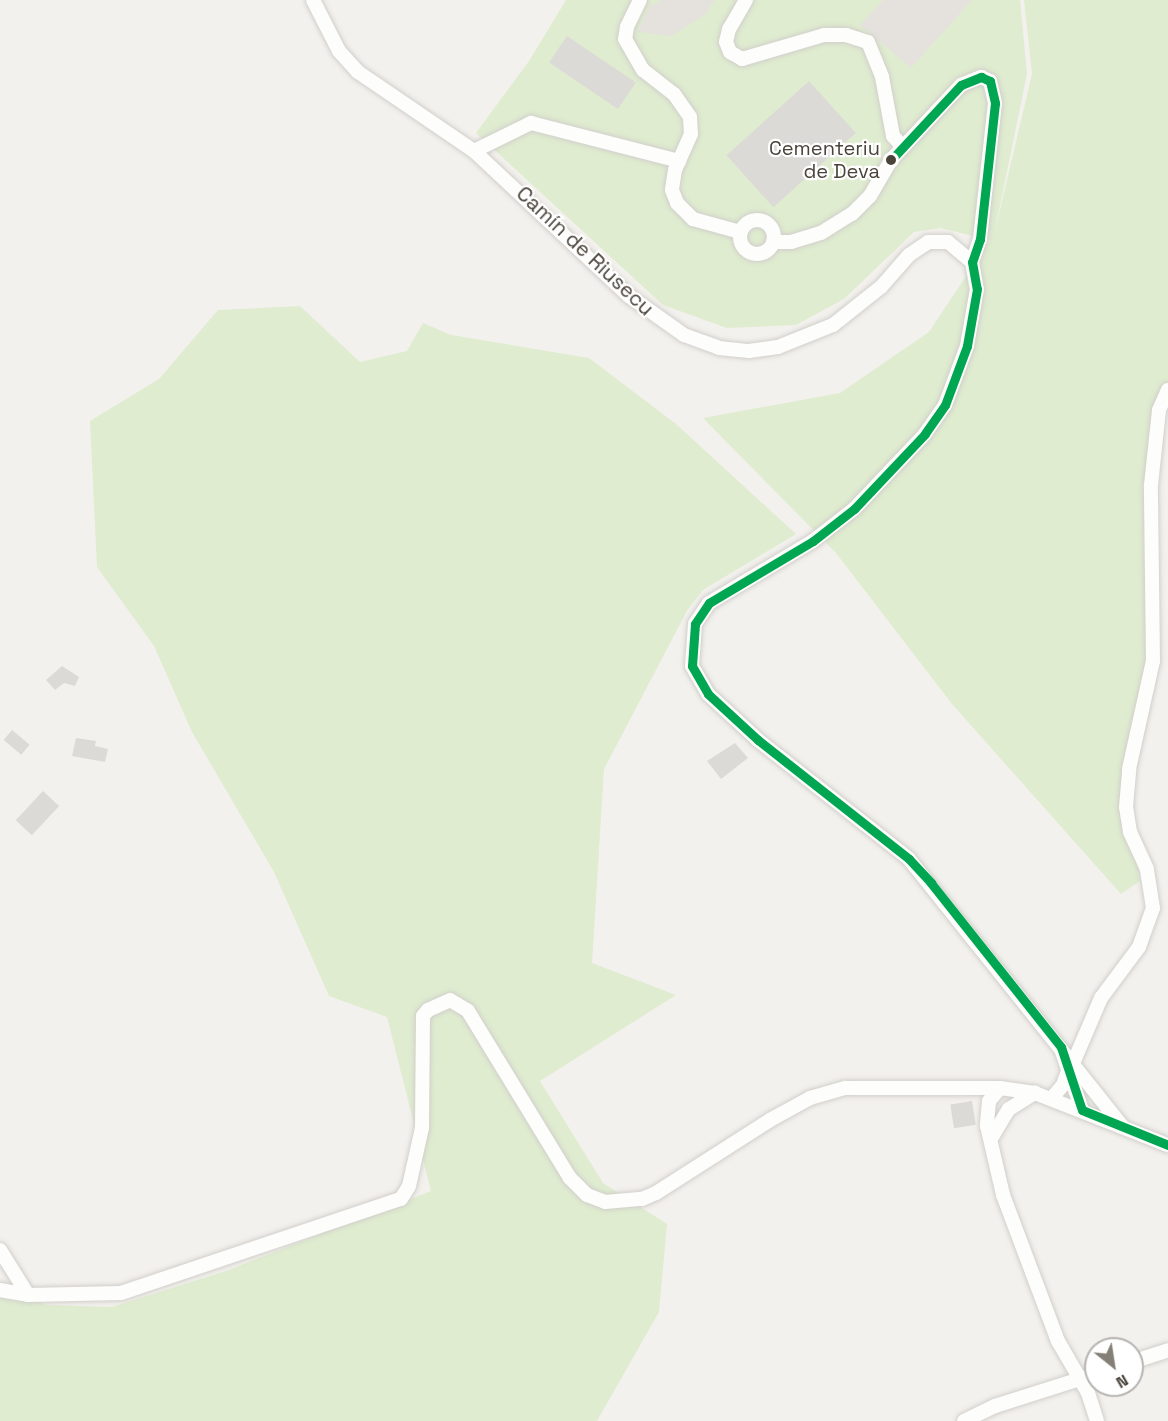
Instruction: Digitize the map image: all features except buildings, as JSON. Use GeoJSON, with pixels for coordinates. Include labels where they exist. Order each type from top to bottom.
{"type":"FeatureCollection","features":[{"type":"Feature","properties":{"kind":"street","name":"Camín de Riusecu"},"geometry":{"type":"LineString","coordinates":[[313,0],[339,51],[358,72],[474,151],[656,318],[684,335],[719,348],[749,351],[810,337],[853,311],[909,255],[928,242],[948,242],[972,262]]}},
{"type":"Feature","properties":{"kind":"street"},"geometry":{"type":"LineString","coordinates":[[640,0],[627,27],[625,39],[643,70],[685,106],[691,134],[679,161],[672,190],[677,203],[693,219],[740,232]]}},
{"type":"Feature","properties":{"kind":"street"},"geometry":{"type":"LineString","coordinates":[[746,0],[729,29],[726,42],[730,52],[742,59],[824,35],[846,35],[867,42],[882,76],[893,136],[903,147]]}},
{"type":"Feature","properties":{"kind":"street"},"geometry":{"type":"LineString","coordinates":[[773,242],[792,242],[840,223],[870,196],[903,147],[961,85],[981,77],[990,81],[996,103],[980,239],[972,262],[977,290],[967,346],[950,394],[931,424],[854,509],[813,541],[709,603],[694,624],[692,666],[708,694],[758,740],[909,859],[1060,1047],[1071,1066],[1082,1110]]}},
{"type":"Feature","properties":{"kind":"street"},"geometry":{"type":"LineString","coordinates":[[474,151],[516,127],[531,123],[679,161]]}},
{"type":"Feature","properties":{"kind":"street"},"geometry":{"type":"LineString","coordinates":[[761,220],[770,226],[773,242],[766,252],[755,254],[741,244],[740,232],[746,224],[761,220]]}},
{"type":"Feature","properties":{"kind":"street"},"geometry":{"type":"LineString","coordinates":[[1052,1098],[1063,1085],[1101,998],[1139,947],[1153,909],[1147,869],[1130,832],[1126,807],[1129,769],[1154,661],[1151,485],[1159,410],[1168,390]]}},
{"type":"Feature","properties":{"kind":"street"},"geometry":{"type":"LineString","coordinates":[[0,1290],[28,1295],[121,1293],[401,1199],[409,1186],[422,1128],[425,1092],[421,1034],[423,1016],[428,1010],[450,1000],[468,1011],[478,1025],[570,1178],[587,1195],[605,1202],[642,1199],[656,1193],[770,1120],[827,1092],[846,1088],[1000,1088],[1035,1093],[1168,1145]]}},
{"type":"Feature","properties":{"kind":"street"},"geometry":{"type":"LineString","coordinates":[[1071,1066],[1086,1080],[1123,1127]]}},
{"type":"Feature","properties":{"kind":"street"},"geometry":{"type":"LineString","coordinates":[[1082,1110],[1088,1101],[1086,1080]]}},
{"type":"Feature","properties":{"kind":"street"},"geometry":{"type":"LineString","coordinates":[[992,1137],[999,1122],[1005,1098],[1000,1088]]}},
{"type":"Feature","properties":{"kind":"street"},"geometry":{"type":"LineString","coordinates":[[1000,1088],[989,1101],[987,1126],[992,1137],[1002,1195],[1058,1341],[1080,1380],[1097,1421]]}},
{"type":"Feature","properties":{"kind":"street"},"geometry":{"type":"LineString","coordinates":[[999,1122],[1009,1109],[1035,1093]]}},
{"type":"Feature","properties":{"kind":"street"},"geometry":{"type":"LineString","coordinates":[[0,1250],[28,1295]]}},
{"type":"Feature","properties":{"kind":"street"},"geometry":{"type":"LineString","coordinates":[[1144,1358],[1168,1350]]}},
{"type":"Feature","properties":{"kind":"street"},"geometry":{"type":"LineString","coordinates":[[964,1421],[995,1406],[1084,1378]]}},
{"type":"Feature","properties":{"kind":"green space"},"geometry":{"type":"Polygon","coordinates":[[[566,0],[1020,0],[1027,74],[994,235],[1032,74],[1024,0],[1168,0],[1168,389],[1156,409],[1150,650],[1125,770],[1140,881],[1121,894],[952,704],[836,553],[703,418],[840,393],[929,332],[990,240],[940,228],[914,232],[844,299],[796,325],[727,328],[663,305],[476,133],[529,61],[566,0]]]}},
{"type":"Feature","properties":{"kind":"green space"},"geometry":{"type":"Polygon","coordinates":[[[300,306],[360,362],[407,351],[423,323],[451,335],[589,358],[676,424],[796,534],[703,590],[688,609],[604,769],[592,963],[676,995],[540,1081],[603,1183],[667,1224],[659,1312],[597,1421],[0,1421],[0,1284],[46,1305],[112,1307],[226,1271],[431,1191],[387,1017],[329,996],[274,872],[192,732],[154,646],[97,567],[90,421],[159,379],[218,310],[300,306]]]}},
{"type":"Feature","properties":{"kind":"shaded area"},"geometry":{"type":"Polygon","coordinates":[[[661,0],[714,0],[706,14],[671,36],[638,32],[649,7],[661,0]]]}},
{"type":"Feature","properties":{"kind":"shaded area"},"geometry":{"type":"Polygon","coordinates":[[[883,0],[972,0],[911,68],[860,25],[883,0]]]}},
{"type":"Feature","properties":{"kind":"transit line"},"geometry":{"type":"LineString","coordinates":[[891,160],[961,85],[981,77],[990,81],[995,103],[980,239],[972,262]]}},
{"type":"Feature","properties":{"kind":"transit line"},"geometry":{"type":"LineString","coordinates":[[972,262],[977,289],[967,346],[945,405],[925,434],[854,509],[813,541],[709,603],[695,624],[692,666],[708,694],[758,740],[909,859],[931,883],[1061,1047],[1082,1110],[1168,1145]]}},
{"type":"Feature","properties":{"kind":"place","name":"Cementeriu de Deva"},"geometry":{"type":"Point","coordinates":[891,160]}}]}
